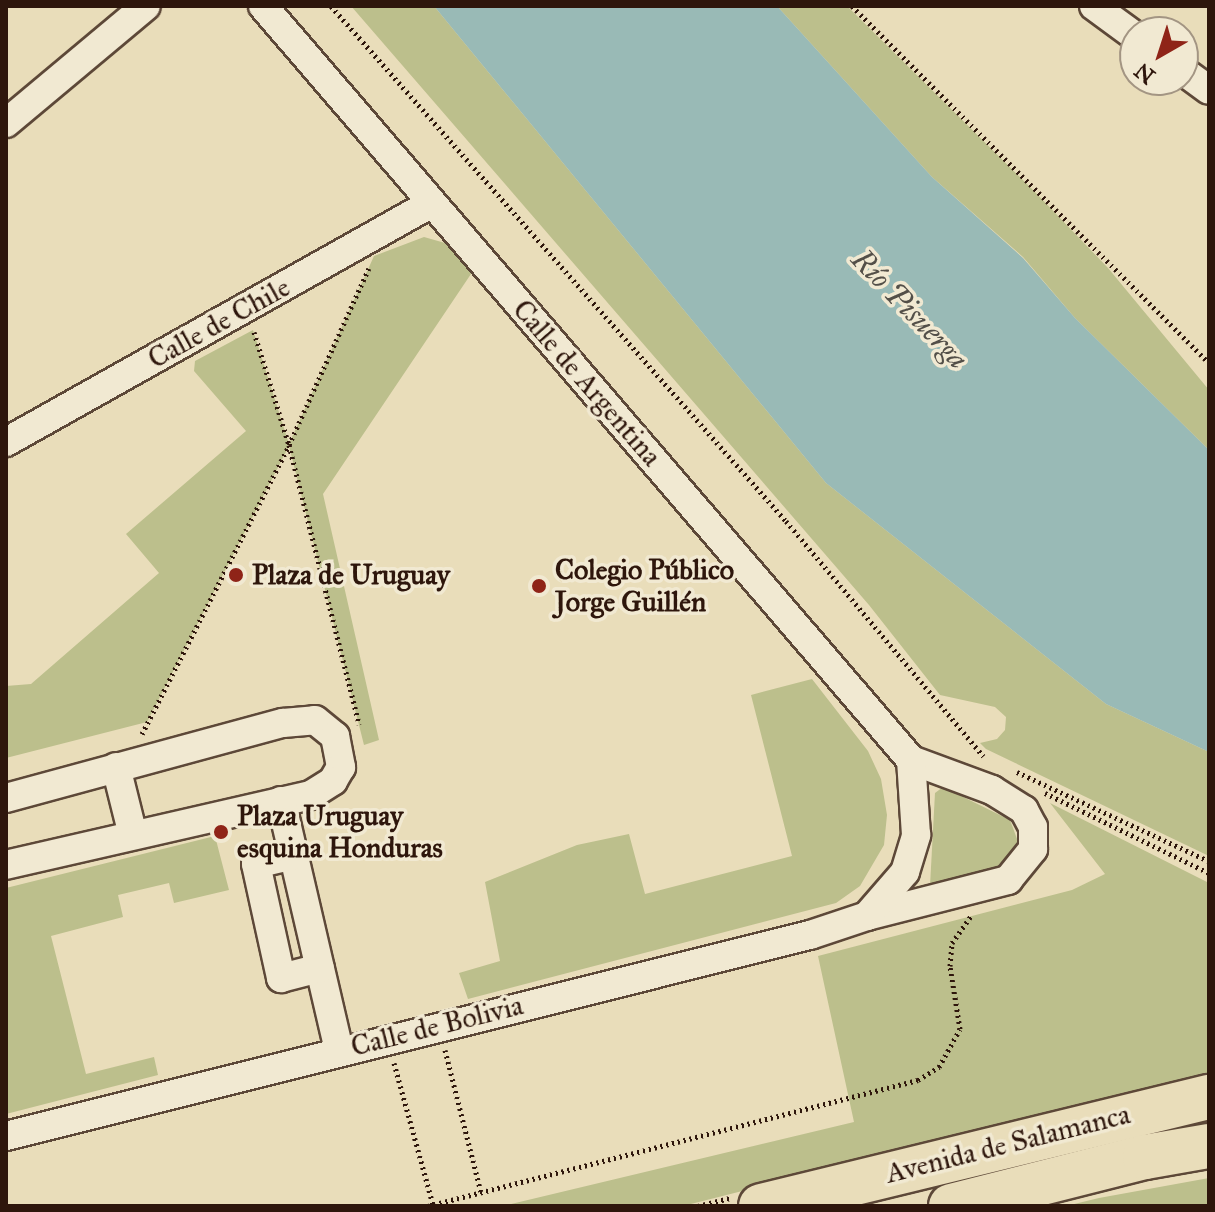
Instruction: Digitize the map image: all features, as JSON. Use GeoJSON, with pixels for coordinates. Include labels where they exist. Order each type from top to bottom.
{"type":"FeatureCollection","features":[{"type":"Feature","properties":{"kind":"highway","name":"Avenida de Salamanca"},"geometry":{"type":"LineString","coordinates":[[761,1206],[1209,1097]]}},
{"type":"Feature","properties":{"kind":"highway","name":"Avenida de Salamanca"},"geometry":{"type":"LineString","coordinates":[[951,1206],[1209,1146]]}},
{"type":"Feature","properties":{"kind":"street"},"geometry":{"type":"LineString","coordinates":[[6,123],[146,6]]}},
{"type":"Feature","properties":{"kind":"street","name":"Calle de Argentina"},"geometry":{"type":"LineString","coordinates":[[263,6],[911,760]]}},
{"type":"Feature","properties":{"kind":"street"},"geometry":{"type":"LineString","coordinates":[[1094,6],[1119,24]]}},
{"type":"Feature","properties":{"kind":"street","name":"Calle de Chile"},"geometry":{"type":"LineString","coordinates":[[6,442],[432,203]]}},
{"type":"Feature","properties":{"kind":"street"},"geometry":{"type":"LineString","coordinates":[[6,798],[315,720],[335,736],[341,767],[333,781],[311,795],[6,865]]}},
{"type":"Feature","properties":{"kind":"street"},"geometry":{"type":"LineString","coordinates":[[867,916],[905,872],[916,835],[911,760]]}},
{"type":"Feature","properties":{"kind":"street","name":"Calle de Bolivia"},"geometry":{"type":"LineString","coordinates":[[6,1136],[387,1038],[810,935],[867,916],[1008,880],[1025,864],[1033,849],[1033,827],[1024,810],[992,790],[911,760]]}},
{"type":"Feature","properties":{"kind":"street"},"geometry":{"type":"LineString","coordinates":[[123,766],[133,835]]}},
{"type":"Feature","properties":{"kind":"street"},"geometry":{"type":"LineString","coordinates":[[281,801],[339,1050]]}},
{"type":"Feature","properties":{"kind":"street"},"geometry":{"type":"LineString","coordinates":[[294,855],[256,864],[281,978],[320,968]]}},
{"type":"Feature","properties":{"kind":"path"},"geometry":{"type":"LineString","coordinates":[[331,6],[786,521],[981,756],[995,762]]}},
{"type":"Feature","properties":{"kind":"path"},"geometry":{"type":"LineString","coordinates":[[852,6],[1209,363]]}},
{"type":"Feature","properties":{"kind":"path"},"geometry":{"type":"LineString","coordinates":[[123,766],[289,445],[374,256],[370,238]]}},
{"type":"Feature","properties":{"kind":"path"},"geometry":{"type":"LineString","coordinates":[[247,308],[289,445],[364,745],[338,753]]}},
{"type":"Feature","properties":{"kind":"path"},"geometry":{"type":"LineString","coordinates":[[1009,769],[1209,861]]}},
{"type":"Feature","properties":{"kind":"path"},"geometry":{"type":"LineString","coordinates":[[1007,776],[1209,873]]}},
{"type":"Feature","properties":{"kind":"path"},"geometry":{"type":"LineString","coordinates":[[387,1038],[430,1205],[918,1080],[946,1059],[960,1029],[950,966],[952,943],[977,907],[974,890]]}},
{"type":"Feature","properties":{"kind":"path"},"geometry":{"type":"LineString","coordinates":[[439,1026],[481,1192]]}},
{"type":"Feature","properties":{"kind":"green space"},"geometry":{"type":"Polygon","coordinates":[[[351,6],[434,6],[826,483],[1106,704],[1209,752],[1209,856],[986,749],[980,743],[997,739],[1005,730],[1006,717],[995,707],[940,695],[869,605],[351,6]]]}},
{"type":"Feature","properties":{"kind":"green space"},"geometry":{"type":"Polygon","coordinates":[[[777,6],[847,6],[1034,191],[1108,268],[1209,390],[1209,450],[1075,318],[1023,257],[932,177],[777,6]]]}},
{"type":"Feature","properties":{"kind":"green space"},"geometry":{"type":"Polygon","coordinates":[[[424,237],[452,245],[473,271],[323,494],[379,740],[364,745],[289,446],[147,722],[6,758],[6,686],[31,684],[159,573],[126,534],[246,431],[194,371],[195,361],[253,330],[289,444],[374,256],[424,237]]]}},
{"type":"Feature","properties":{"kind":"green space"},"geometry":{"type":"Polygon","coordinates":[[[812,679],[868,751],[881,779],[887,815],[884,845],[860,886],[836,903],[468,999],[459,973],[500,961],[485,882],[577,845],[629,834],[645,894],[792,856],[751,695],[812,679]]]}},
{"type":"Feature","properties":{"kind":"green space"},"geometry":{"type":"Polygon","coordinates":[[[943,787],[1010,820],[1020,847],[1012,860],[997,869],[930,886],[935,793],[943,787]]]}},
{"type":"Feature","properties":{"kind":"green space"},"geometry":{"type":"Polygon","coordinates":[[[1050,803],[1209,883],[1209,1073],[683,1206],[503,1206],[854,1122],[818,956],[1072,890],[1105,874],[1050,803]]]}},
{"type":"Feature","properties":{"kind":"green space"},"geometry":{"type":"Polygon","coordinates":[[[215,836],[229,890],[174,903],[169,883],[118,895],[123,917],[51,936],[86,1074],[154,1057],[158,1075],[6,1114],[6,888],[215,836]]]}},
{"type":"Feature","properties":{"kind":"green space"},"geometry":{"type":"Polygon","coordinates":[[[1209,1178],[1209,1206],[1066,1206],[1099,1198],[1209,1178]]]}},
{"type":"Feature","properties":{"kind":"water","name":"Río Pisuerga"},"geometry":{"type":"Polygon","coordinates":[[[434,6],[777,6],[932,177],[1023,258],[1075,318],[1209,450],[1209,752],[1106,704],[826,483],[434,6]]]}},
{"type":"Feature","properties":{"kind":"place","name":"Plaza de Uruguay"},"geometry":{"type":"Point","coordinates":[236,575]}},
{"type":"Feature","properties":{"kind":"place","name":"Colegio Público Jorge Guillén"},"geometry":{"type":"Point","coordinates":[539,586]}},
{"type":"Feature","properties":{"kind":"place","name":"Plaza Uruguay esquina Honduras"},"geometry":{"type":"Point","coordinates":[221,832]}}]}
